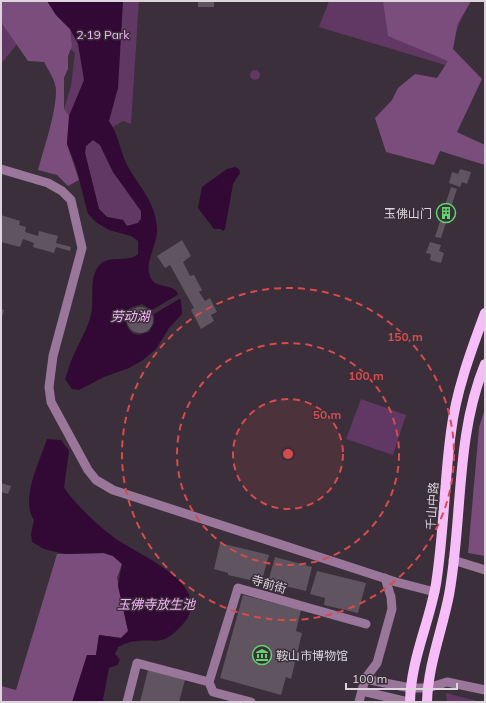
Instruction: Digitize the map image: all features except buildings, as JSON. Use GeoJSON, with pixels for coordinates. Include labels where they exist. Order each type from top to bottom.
{"type":"FeatureCollection","features":[{"type":"Feature","properties":{"kind":"main road","name":"千山中路"},"geometry":{"type":"LineString","coordinates":[[409,702],[415,656],[434,592],[442,549],[451,431],[465,370],[485,313]]}},
{"type":"Feature","properties":{"kind":"main road"},"geometry":{"type":"LineString","coordinates":[[427,702],[435,649],[449,595],[463,458],[469,417],[485,364]]}},
{"type":"Feature","properties":{"kind":"street"},"geometry":{"type":"LineString","coordinates":[[1,169],[48,183],[62,191],[71,200],[82,248],[53,356],[49,387],[51,402],[58,417],[88,470],[96,480],[113,490],[385,578],[434,592]]}},
{"type":"Feature","properties":{"kind":"street"},"geometry":{"type":"LineString","coordinates":[[453,560],[485,570]]}},
{"type":"Feature","properties":{"kind":"street"},"geometry":{"type":"LineString","coordinates":[[468,565],[485,562]]}},
{"type":"Feature","properties":{"kind":"street"},"geometry":{"type":"LineString","coordinates":[[359,702],[365,679],[377,663],[392,609],[391,597],[385,578]]}},
{"type":"Feature","properties":{"kind":"street","name":"寺前街"},"geometry":{"type":"LineString","coordinates":[[209,682],[238,588],[366,624]]}},
{"type":"Feature","properties":{"kind":"street"},"geometry":{"type":"LineString","coordinates":[[127,702],[137,663],[209,682],[214,692],[250,702]]}},
{"type":"Feature","properties":{"kind":"street"},"geometry":{"type":"LineString","coordinates":[[365,679],[410,688],[428,688],[447,682],[485,690]]}},
{"type":"Feature","properties":{"kind":"street"},"geometry":{"type":"LineString","coordinates":[[362,691],[409,702]]}},
{"type":"Feature","properties":{"kind":"green space","name":"2·19 Park"},"geometry":{"type":"Polygon","coordinates":[[[1,1],[139,1],[131,124],[123,121],[113,127],[58,129],[71,86],[75,53],[64,44],[25,34],[1,64],[1,1]]]}},
{"type":"Feature","properties":{"kind":"green space"},"geometry":{"type":"Polygon","coordinates":[[[329,1],[471,1],[450,41],[455,68],[319,27],[329,1]]]}},
{"type":"Feature","properties":{"kind":"green space"},"geometry":{"type":"Polygon","coordinates":[[[255,70],[260,75],[255,80],[250,75],[255,70]]]}},
{"type":"Feature","properties":{"kind":"green space"},"geometry":{"type":"Polygon","coordinates":[[[93,140],[100,145],[113,172],[141,211],[141,219],[138,223],[127,226],[123,220],[107,217],[99,209],[85,153],[86,146],[93,140]]]}},
{"type":"Feature","properties":{"kind":"green space"},"geometry":{"type":"Polygon","coordinates":[[[361,399],[406,415],[393,455],[346,439],[361,399]]]}},
{"type":"Feature","properties":{"kind":"green space"},"geometry":{"type":"Polygon","coordinates":[[[446,693],[481,702],[447,702],[446,693]]]}},
{"type":"Feature","properties":{"kind":"shaded area"},"geometry":{"type":"Polygon","coordinates":[[[1,1],[47,1],[56,15],[70,29],[72,46],[68,56],[68,69],[64,78],[64,109],[69,116],[67,144],[79,180],[68,186],[57,175],[38,170],[52,120],[56,87],[44,62],[28,61],[3,25],[1,19],[1,1]]]}},
{"type":"Feature","properties":{"kind":"shaded area"},"geometry":{"type":"Polygon","coordinates":[[[383,1],[471,1],[458,23],[453,49],[482,79],[457,132],[485,145],[485,165],[440,151],[434,165],[386,152],[375,118],[392,100],[398,88],[415,74],[437,78],[448,61],[388,36],[383,1]]]}},
{"type":"Feature","properties":{"kind":"shaded area"},"geometry":{"type":"Polygon","coordinates":[[[485,408],[485,556],[468,553],[479,428],[485,408]]]}},
{"type":"Feature","properties":{"kind":"shaded area"},"geometry":{"type":"Polygon","coordinates":[[[103,553],[113,556],[122,564],[117,578],[128,631],[121,638],[99,635],[96,655],[87,655],[73,702],[1,702],[1,686],[16,690],[57,554],[103,553]]]}},
{"type":"Feature","properties":{"kind":"water","name":"劳动湖"},"geometry":{"type":"Polygon","coordinates":[[[47,1],[123,1],[118,88],[109,121],[117,136],[126,163],[149,201],[156,218],[157,234],[149,263],[149,273],[152,280],[156,284],[173,289],[178,293],[181,301],[182,314],[169,328],[156,349],[143,360],[129,368],[104,377],[79,390],[72,389],[65,379],[73,357],[90,320],[95,271],[107,260],[134,257],[138,254],[138,241],[131,236],[109,230],[97,223],[88,214],[76,167],[67,144],[69,116],[84,80],[78,44],[70,29],[56,15],[47,1]],[[93,140],[86,146],[85,153],[99,209],[107,217],[123,220],[127,226],[138,223],[141,219],[141,211],[113,172],[100,145],[93,140]]]}},
{"type":"Feature","properties":{"kind":"water"},"geometry":{"type":"Polygon","coordinates":[[[235,167],[239,169],[240,173],[233,184],[225,229],[223,231],[221,229],[214,229],[198,208],[202,187],[227,169],[235,167]]]}},
{"type":"Feature","properties":{"kind":"water","name":"玉佛寺放生池"},"geometry":{"type":"Polygon","coordinates":[[[47,439],[61,440],[69,451],[64,488],[82,509],[116,539],[175,577],[186,589],[191,602],[188,617],[170,636],[157,641],[133,642],[118,647],[115,654],[120,660],[117,665],[109,668],[103,699],[104,702],[72,702],[87,655],[96,655],[99,635],[121,638],[128,631],[118,586],[122,564],[113,556],[104,553],[65,554],[44,549],[32,542],[31,534],[34,520],[30,511],[30,491],[47,439]]]}},
{"type":"Feature","properties":{"kind":"pier"},"geometry":{"type":"Polygon","coordinates":[[[179,294],[181,298],[154,314],[154,323],[149,332],[138,335],[132,333],[128,328],[125,321],[126,313],[130,308],[142,304],[152,310],[179,294]]]}},
{"type":"Feature","properties":{"kind":"place","name":"玉佛山门"},"geometry":{"type":"Point","coordinates":[446,213]}},
{"type":"Feature","properties":{"kind":"place","name":"鞍山市博物馆"},"geometry":{"type":"Point","coordinates":[262,655]}}]}
